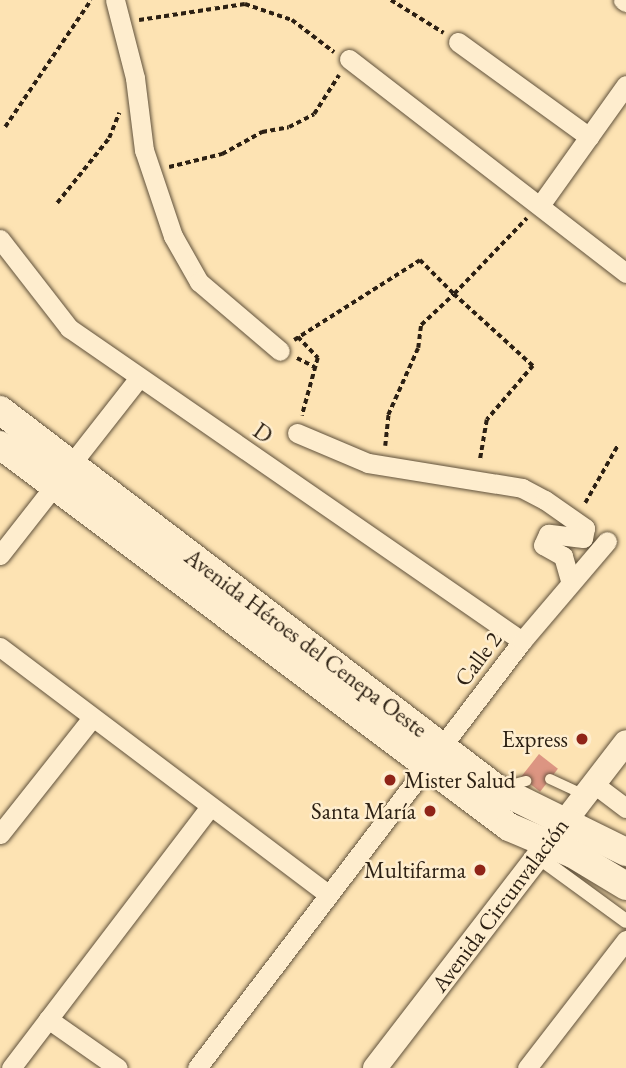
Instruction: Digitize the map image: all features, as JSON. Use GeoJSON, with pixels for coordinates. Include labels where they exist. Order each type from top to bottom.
{"type":"FeatureCollection","features":[{"type":"Feature","properties":{"kind":"main road","name":"Avenida Héroes del Cenepa Oeste"},"geometry":{"type":"LineString","coordinates":[[0,411],[62,475],[435,757],[509,827],[550,840],[626,852]]}},
{"type":"Feature","properties":{"kind":"main road","name":"Avenida Héroes del Cenepa Oeste"},"geometry":{"type":"LineString","coordinates":[[0,445],[62,475]]}},
{"type":"Feature","properties":{"kind":"main road","name":"Avenida Héroes del Cenepa Oeste"},"geometry":{"type":"LineString","coordinates":[[435,757],[496,788],[550,840],[626,886]]}},
{"type":"Feature","properties":{"kind":"street"},"geometry":{"type":"LineString","coordinates":[[115,0],[135,78],[150,172],[173,236],[199,282],[280,351]]}},
{"type":"Feature","properties":{"kind":"street"},"geometry":{"type":"LineString","coordinates":[[458,41],[589,137]]}},
{"type":"Feature","properties":{"kind":"street"},"geometry":{"type":"LineString","coordinates":[[349,59],[541,204],[626,273]]}},
{"type":"Feature","properties":{"kind":"street"},"geometry":{"type":"LineString","coordinates":[[541,204],[626,85]]}},
{"type":"Feature","properties":{"kind":"street","name":"D"},"geometry":{"type":"LineString","coordinates":[[0,239],[69,328],[522,641]]}},
{"type":"Feature","properties":{"kind":"street"},"geometry":{"type":"LineString","coordinates":[[0,555],[139,377]]}},
{"type":"Feature","properties":{"kind":"street"},"geometry":{"type":"LineString","coordinates":[[298,433],[383,466],[436,471],[478,484],[522,488],[585,528],[583,538],[548,534],[543,545],[563,556],[570,581]]}},
{"type":"Feature","properties":{"kind":"street","name":"Calle 2"},"geometry":{"type":"LineString","coordinates":[[197,1068],[522,641],[570,581],[607,541]]}},
{"type":"Feature","properties":{"kind":"street"},"geometry":{"type":"LineString","coordinates":[[0,647],[209,808],[328,894]]}},
{"type":"Feature","properties":{"kind":"street"},"geometry":{"type":"LineString","coordinates":[[0,834],[92,718]]}},
{"type":"Feature","properties":{"kind":"street","name":"Avenida Circunvalación"},"geometry":{"type":"LineString","coordinates":[[375,1068],[626,743]]}},
{"type":"Feature","properties":{"kind":"street"},"geometry":{"type":"LineString","coordinates":[[589,790],[626,808]]}},
{"type":"Feature","properties":{"kind":"street"},"geometry":{"type":"LineString","coordinates":[[11,1068],[209,808]]}},
{"type":"Feature","properties":{"kind":"street"},"geometry":{"type":"LineString","coordinates":[[550,840],[626,921]]}},
{"type":"Feature","properties":{"kind":"street"},"geometry":{"type":"LineString","coordinates":[[527,1068],[626,940]]}},
{"type":"Feature","properties":{"kind":"street"},"geometry":{"type":"LineString","coordinates":[[48,1019],[118,1068]]}},
{"type":"Feature","properties":{"kind":"lane"},"geometry":{"type":"LineString","coordinates":[[550,779],[589,790]]}},
{"type":"Feature","properties":{"kind":"lane"},"geometry":{"type":"LineString","coordinates":[[496,788],[526,781]]}},
{"type":"Feature","properties":{"kind":"path"},"geometry":{"type":"LineString","coordinates":[[5,127],[91,0]]}},
{"type":"Feature","properties":{"kind":"path"},"geometry":{"type":"LineString","coordinates":[[391,0],[458,41]]}},
{"type":"Feature","properties":{"kind":"path"},"geometry":{"type":"LineString","coordinates":[[119,23],[245,4],[292,20],[349,59],[314,114],[289,127],[262,132],[222,154],[150,172]]}},
{"type":"Feature","properties":{"kind":"path"},"geometry":{"type":"LineString","coordinates":[[57,203],[108,138],[135,78]]}},
{"type":"Feature","properties":{"kind":"path"},"geometry":{"type":"LineString","coordinates":[[383,466],[388,415],[418,348],[421,325],[541,204]]}},
{"type":"Feature","properties":{"kind":"path"},"geometry":{"type":"LineString","coordinates":[[280,351],[420,260],[533,366],[487,420],[478,484]]}},
{"type":"Feature","properties":{"kind":"path"},"geometry":{"type":"LineString","coordinates":[[298,337],[318,358],[298,433]]}},
{"type":"Feature","properties":{"kind":"path"},"geometry":{"type":"LineString","coordinates":[[573,520],[618,445]]}},
{"type":"Feature","properties":{"kind":"building"},"geometry":{"type":"Polygon","coordinates":[[[539,754],[558,769],[540,792],[521,777],[539,754]]]}},
{"type":"Feature","properties":{"kind":"place","name":"Express"},"geometry":{"type":"Point","coordinates":[582,739]}},
{"type":"Feature","properties":{"kind":"place","name":"Mister Salud"},"geometry":{"type":"Point","coordinates":[390,780]}},
{"type":"Feature","properties":{"kind":"place","name":"Santa María"},"geometry":{"type":"Point","coordinates":[430,811]}},
{"type":"Feature","properties":{"kind":"place","name":"Multifarma"},"geometry":{"type":"Point","coordinates":[480,870]}}]}
